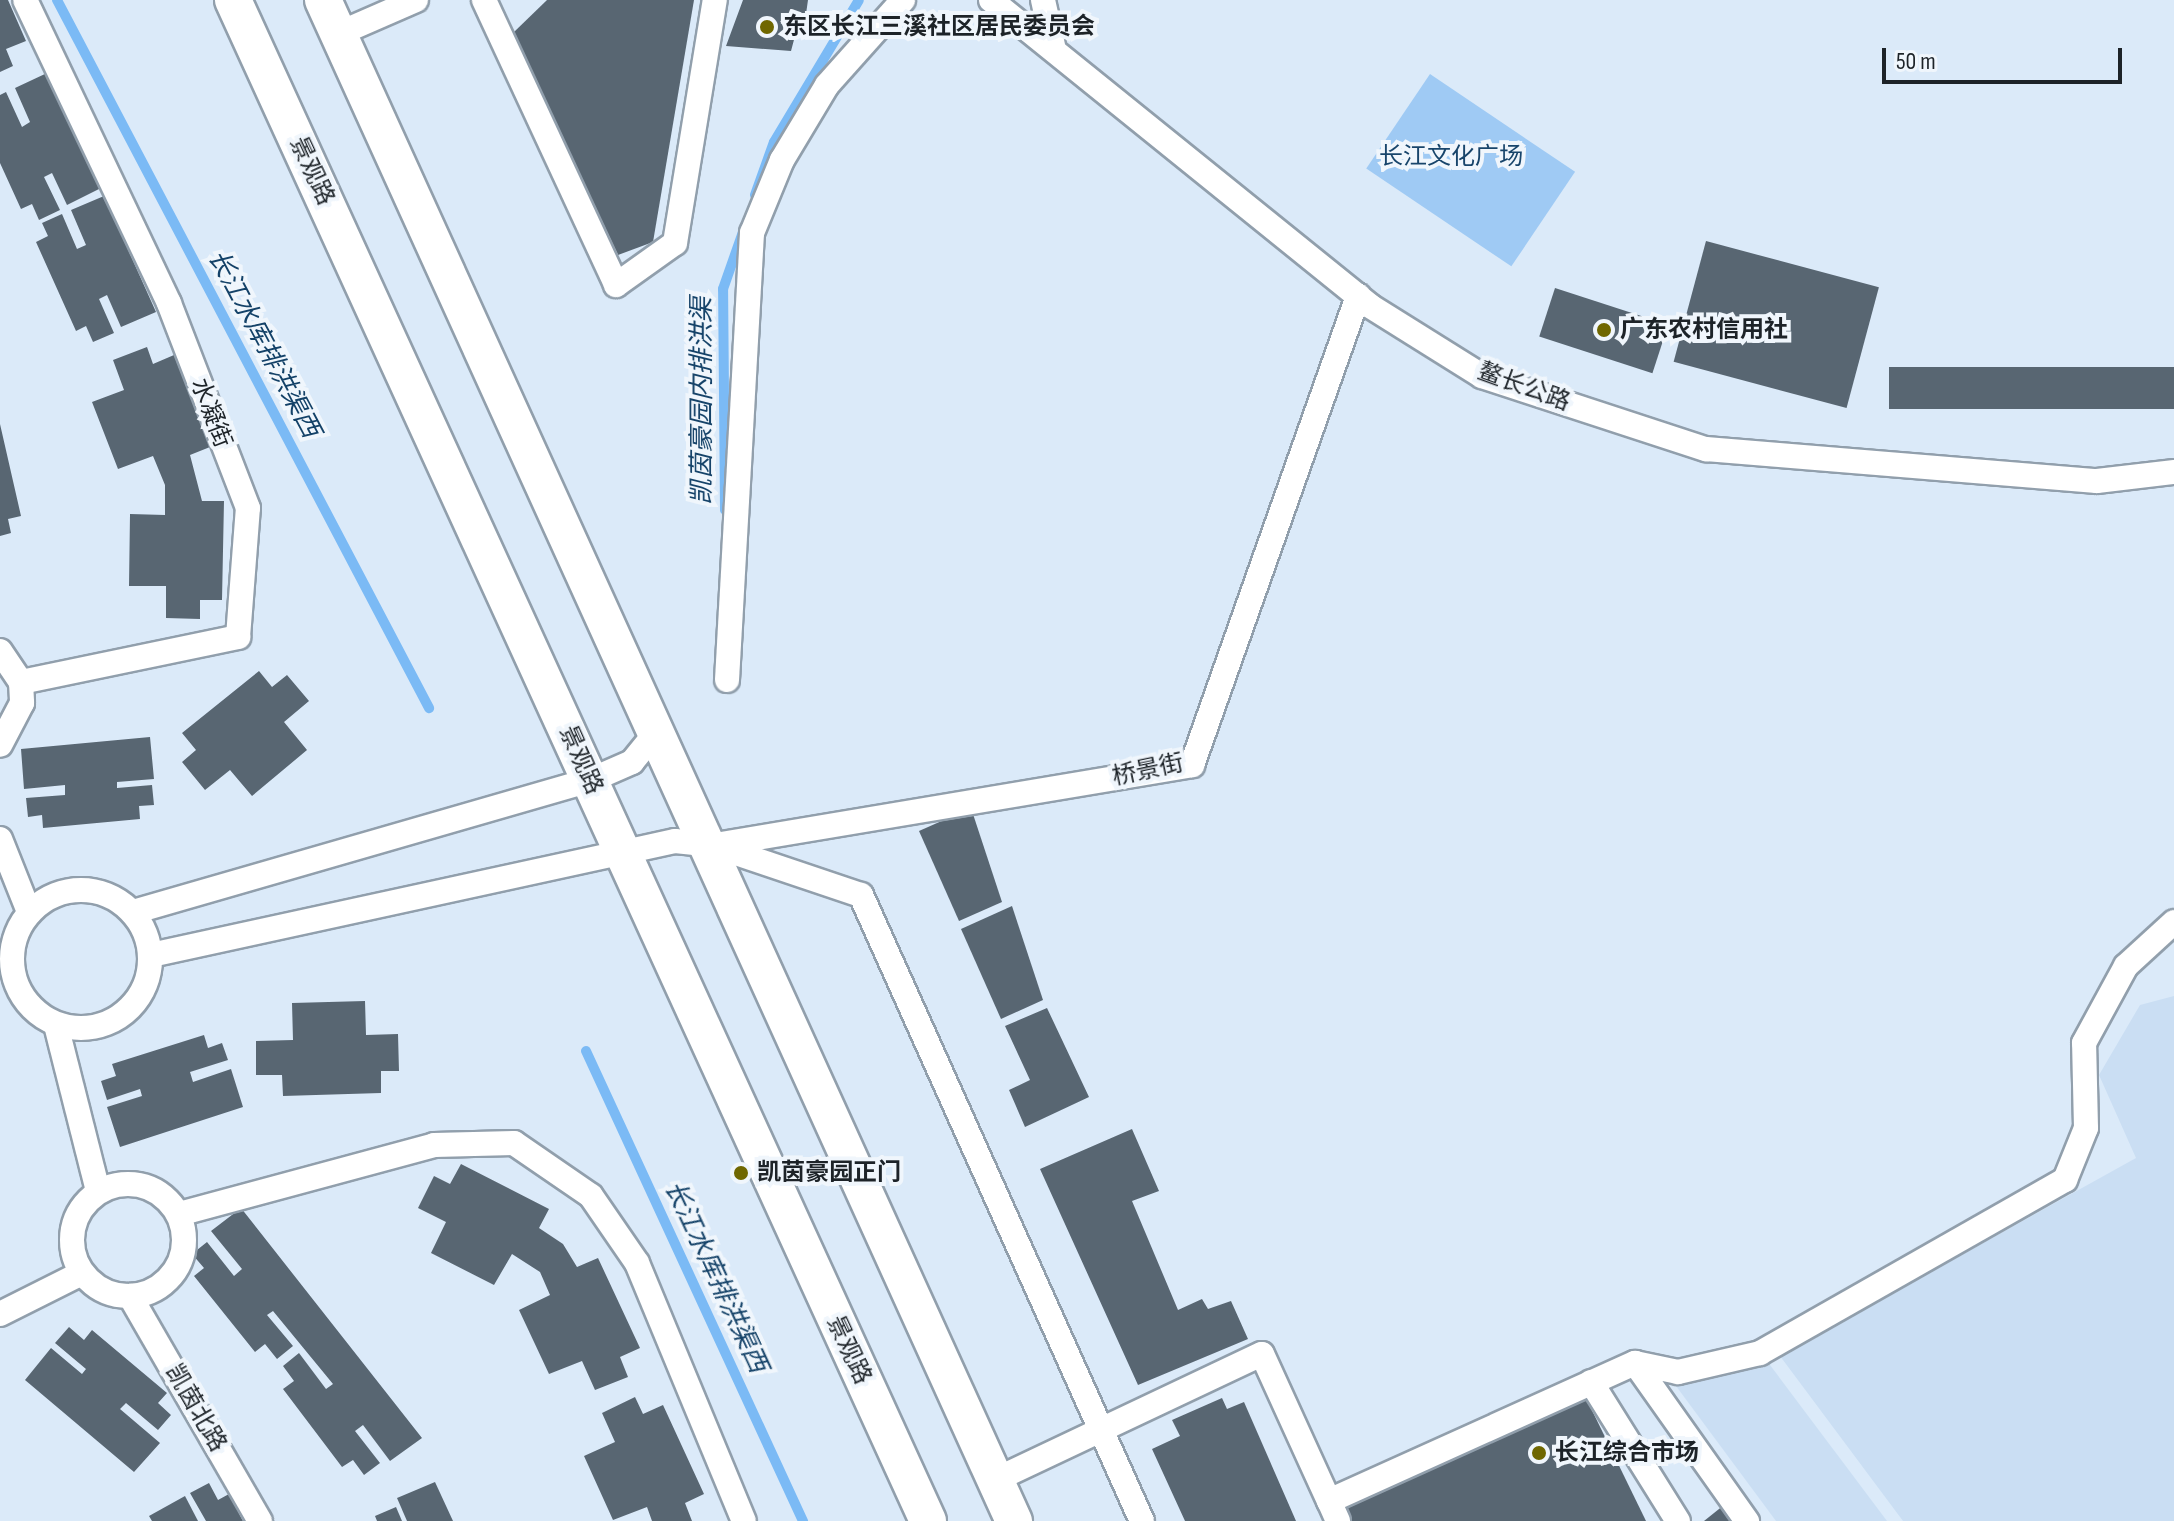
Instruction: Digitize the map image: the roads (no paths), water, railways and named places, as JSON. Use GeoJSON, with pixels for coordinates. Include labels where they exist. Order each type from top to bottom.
{"type":"FeatureCollection","features":[{"type":"Feature","properties":{"kind":"main road","name":"景观路"},"geometry":{"type":"LineString","coordinates":[[233,0],[928,1521]]}},
{"type":"Feature","properties":{"kind":"main road"},"geometry":{"type":"LineString","coordinates":[[323,0],[712,845],[1014,1521]]}},
{"type":"Feature","properties":{"kind":"street","name":"水凝街"},"geometry":{"type":"LineString","coordinates":[[21,682],[238,637],[248,508],[169,303],[25,0]]}},
{"type":"Feature","properties":{"kind":"street"},"geometry":{"type":"LineString","coordinates":[[338,34],[416,0]]}},
{"type":"Feature","properties":{"kind":"street"},"geometry":{"type":"LineString","coordinates":[[484,0],[616,285],[675,243],[715,0]]}},
{"type":"Feature","properties":{"kind":"street"},"geometry":{"type":"LineString","coordinates":[[727,680],[752,233],[782,160],[827,85],[903,0]]}},
{"type":"Feature","properties":{"kind":"street","name":"鳌长公路"},"geometry":{"type":"LineString","coordinates":[[991,0],[1358,296],[1482,376],[1706,449],[2097,481],[2174,472]]}},
{"type":"Feature","properties":{"kind":"street"},"geometry":{"type":"LineString","coordinates":[[1043,0],[1054,50]]}},
{"type":"Feature","properties":{"kind":"street","name":"桥景街"},"geometry":{"type":"LineString","coordinates":[[712,845],[1192,765],[1358,296]]}},
{"type":"Feature","properties":{"kind":"street"},"geometry":{"type":"LineString","coordinates":[[0,651],[21,682],[17,723],[0,745]]}},
{"type":"Feature","properties":{"kind":"street"},"geometry":{"type":"LineString","coordinates":[[133,912],[591,780],[632,762],[659,729]]}},
{"type":"Feature","properties":{"kind":"street"},"geometry":{"type":"LineString","coordinates":[[0,839],[29,912]]}},
{"type":"Feature","properties":{"kind":"street"},"geometry":{"type":"LineString","coordinates":[[151,955],[622,857],[675,841],[712,845],[861,895],[1142,1521]]}},
{"type":"Feature","properties":{"kind":"street"},"geometry":{"type":"LineString","coordinates":[[69,890],[91,890],[133,912],[151,955],[138,999],[122,1016],[89,1028],[56,1025],[21,996],[13,975],[17,931],[29,912],[69,890]]}},
{"type":"Feature","properties":{"kind":"street"},"geometry":{"type":"LineString","coordinates":[[995,1480],[1262,1354],[1333,1511],[1635,1363],[1678,1372],[1760,1353],[2065,1180],[2086,1128],[2084,1043],[2126,966],[2174,922]]}},
{"type":"Feature","properties":{"kind":"street"},"geometry":{"type":"LineString","coordinates":[[56,1025],[98,1191]]}},
{"type":"Feature","properties":{"kind":"street"},"geometry":{"type":"LineString","coordinates":[[179,1214],[434,1145],[514,1143],[591,1196],[637,1263],[744,1521]]}},
{"type":"Feature","properties":{"kind":"street"},"geometry":{"type":"LineString","coordinates":[[135,1183],[160,1194],[179,1214],[185,1232],[177,1268],[149,1292],[130,1296],[112,1294],[82,1273],[73,1256],[75,1219],[98,1191],[135,1183]]}},
{"type":"Feature","properties":{"kind":"street"},"geometry":{"type":"LineString","coordinates":[[0,1314],[82,1273]]}},
{"type":"Feature","properties":{"kind":"street","name":"凯茵北路"},"geometry":{"type":"LineString","coordinates":[[130,1296],[260,1521]]}},
{"type":"Feature","properties":{"kind":"street"},"geometry":{"type":"LineString","coordinates":[[1635,1363],[1747,1521]]}},
{"type":"Feature","properties":{"kind":"street"},"geometry":{"type":"LineString","coordinates":[[1591,1382],[1678,1521]]}},
{"type":"Feature","properties":{"kind":"waterway","name":"长江水库排洪渠西"},"geometry":{"type":"LineString","coordinates":[[57,0],[429,708]]}},
{"type":"Feature","properties":{"kind":"waterway","name":"凯茵豪园内排洪渠"},"geometry":{"type":"LineString","coordinates":[[755,195],[774,142],[859,0]]}},
{"type":"Feature","properties":{"kind":"waterway","name":"凯茵豪园内排洪渠"},"geometry":{"type":"LineString","coordinates":[[725,510],[723,289],[744,229]]}},
{"type":"Feature","properties":{"kind":"waterway","name":"长江水库排洪渠西"},"geometry":{"type":"LineString","coordinates":[[586,1051],[803,1521]]}},
{"type":"Feature","properties":{"kind":"place","name":"东区长江三溪社区居民委员会"},"geometry":{"type":"Point","coordinates":[767,27]}},
{"type":"Feature","properties":{"kind":"place","name":"广东农村信用社"},"geometry":{"type":"Point","coordinates":[1604,330]}},
{"type":"Feature","properties":{"kind":"place","name":"凯茵豪园正门"},"geometry":{"type":"Point","coordinates":[741,1173]}},
{"type":"Feature","properties":{"kind":"place","name":"长江综合市场"},"geometry":{"type":"Point","coordinates":[1539,1453]}},
{"type":"Feature","properties":{"kind":"park label","name":"长江文化广场"},"geometry":{"type":"Point","coordinates":[1451,157]}}]}
